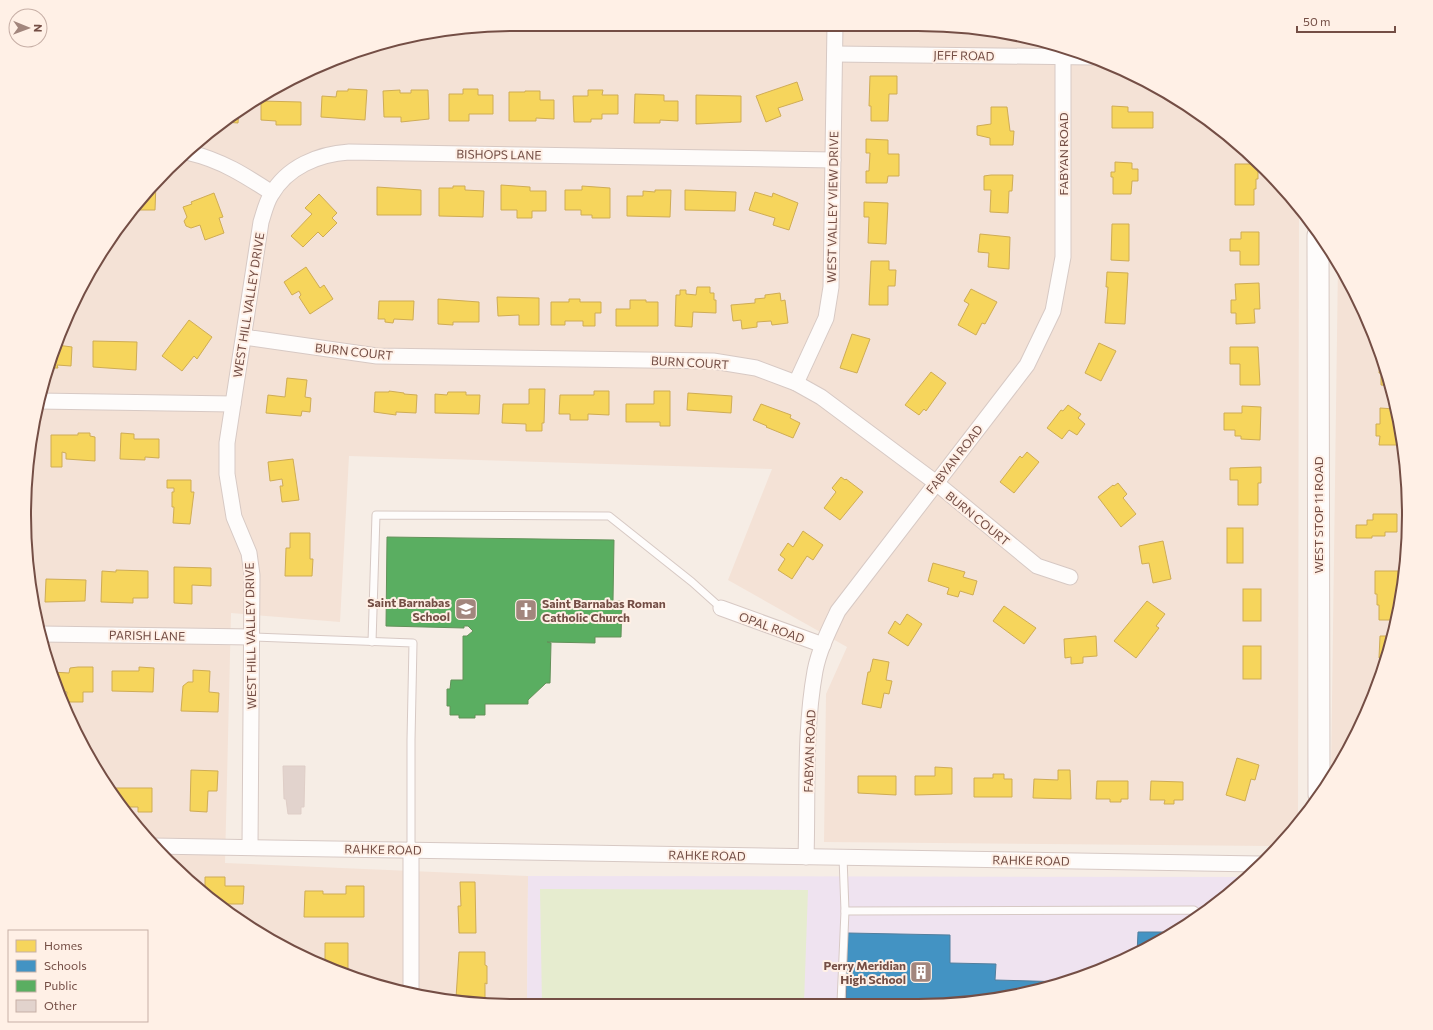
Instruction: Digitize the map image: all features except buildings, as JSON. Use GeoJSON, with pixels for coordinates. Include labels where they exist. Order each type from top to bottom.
{"type":"FeatureCollection","features":[{"type":"Feature","properties":{"kind":"main road","name":"WEST STOP 11 ROAD"},"geometry":{"type":"LineString","coordinates":[[1318,243],[1319,785]]}},
{"type":"Feature","properties":{"kind":"street","name":"WEST VALLEY VIEW DRIVE"},"geometry":{"type":"LineString","coordinates":[[796,383],[826,318],[831,287],[835,31]]}},
{"type":"Feature","properties":{"kind":"street","name":"JEFF ROAD"},"geometry":{"type":"LineString","coordinates":[[835,54],[1062,53]]}},
{"type":"Feature","properties":{"kind":"street","name":"FABYAN ROAD"},"geometry":{"type":"LineString","coordinates":[[806,857],[809,715],[815,670],[823,645],[838,611],[935,482],[1027,365],[1053,311],[1063,258],[1063,53]]}},
{"type":"Feature","properties":{"kind":"street","name":"BISHOPS LANE"},"geometry":{"type":"LineString","coordinates":[[272,193],[288,175],[307,161],[331,153],[349,152],[833,160]]}},
{"type":"Feature","properties":{"kind":"street"},"geometry":{"type":"LineString","coordinates":[[193,154],[209,157],[238,171],[272,193]]}},
{"type":"Feature","properties":{"kind":"street","name":"WEST HILL VALLEY DRIVE"},"geometry":{"type":"LineString","coordinates":[[250,847],[252,575],[249,553],[234,516],[226,474],[227,443],[261,222],[272,193]]}},
{"type":"Feature","properties":{"kind":"street","name":"BURN COURT"},"geometry":{"type":"LineString","coordinates":[[244,337],[377,356],[713,361],[756,368],[796,383],[821,397],[935,482],[1037,566],[1070,577]]}},
{"type":"Feature","properties":{"kind":"street"},"geometry":{"type":"LineString","coordinates":[[44,401],[233,404]]}},
{"type":"Feature","properties":{"kind":"street","name":"OPAL ROAD"},"geometry":{"type":"LineString","coordinates":[[720,608],[823,645]]}},
{"type":"Feature","properties":{"kind":"street","name":"PARISH LANE"},"geometry":{"type":"LineString","coordinates":[[46,634],[252,637]]}},
{"type":"Feature","properties":{"kind":"street","name":"RAHKE ROAD"},"geometry":{"type":"LineString","coordinates":[[163,846],[1253,864]]}},
{"type":"Feature","properties":{"kind":"street"},"geometry":{"type":"LineString","coordinates":[[411,988],[412,849]]}},
{"type":"Feature","properties":{"kind":"lane"},"geometry":{"type":"LineString","coordinates":[[372,642],[376,515],[609,516],[692,582],[720,608]]}},
{"type":"Feature","properties":{"kind":"lane"},"geometry":{"type":"LineString","coordinates":[[252,637],[413,643],[410,740],[412,849]]}},
{"type":"Feature","properties":{"kind":"lane"},"geometry":{"type":"LineString","coordinates":[[841,999],[845,910],[843,857]]}},
{"type":"Feature","properties":{"kind":"lane"},"geometry":{"type":"LineString","coordinates":[[845,910],[1195,911]]}},
{"type":"Feature","properties":{"kind":"shaded area"},"geometry":{"type":"Polygon","coordinates":[[[515,31],[950,32],[1012,40],[1043,47],[1103,68],[1132,81],[1160,96],[1213,131],[1237,151],[1282,196],[1299,216],[1298,815],[1271,846],[824,842],[826,694],[847,647],[728,580],[772,469],[349,456],[340,622],[231,613],[225,863],[528,876],[527,999],[483,998],[452,995],[390,983],[359,973],[301,949],[273,934],[220,899],[196,879],[151,834],[131,810],[96,757],[81,729],[68,700],[47,640],[35,578],[32,547],[32,483],[40,421],[47,390],[57,359],[81,301],[96,273],[131,220],[151,196],[196,151],[220,131],[246,113],[301,81],[330,68],[390,47],[452,35],[515,31]]]}},
{"type":"Feature","properties":{"kind":"shaded area"},"geometry":{"type":"Polygon","coordinates":[[[1338,275],[1365,330],[1386,390],[1398,452],[1402,515],[1398,578],[1386,640],[1365,700],[1352,729],[1331,766],[1338,275]]]}},
{"type":"Feature","properties":{"kind":"shaded area","name":"Perry Meridian High School"},"geometry":{"type":"Polygon","coordinates":[[[528,876],[1239,877],[1213,899],[1187,917],[1132,949],[1074,973],[1043,983],[1012,990],[950,998],[918,999],[527,999],[528,876]]]}},
{"type":"Feature","properties":{"kind":"green space"},"geometry":{"type":"Polygon","coordinates":[[[540,889],[808,890],[804,999],[542,999],[540,889]]]}},
{"type":"Feature","properties":{"kind":"place","name":"Saint Barnabas School"},"geometry":{"type":"Point","coordinates":[466,609]}},
{"type":"Feature","properties":{"kind":"place","name":"Saint Barnabas Roman Catholic Church"},"geometry":{"type":"Point","coordinates":[526,610]}},
{"type":"Feature","properties":{"kind":"place","name":"Perry Meridian High School"},"geometry":{"type":"Point","coordinates":[921,972]}}]}
